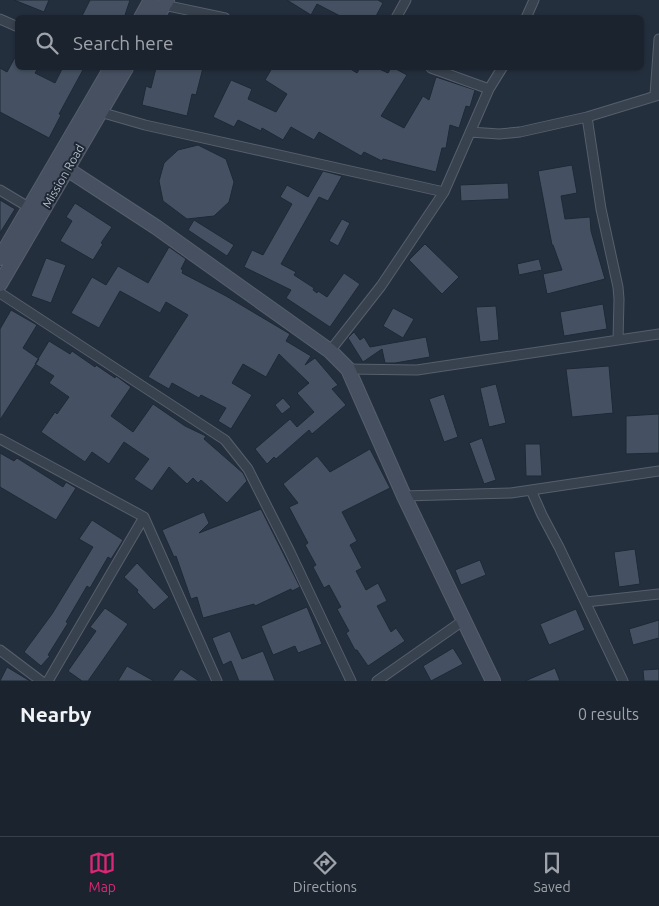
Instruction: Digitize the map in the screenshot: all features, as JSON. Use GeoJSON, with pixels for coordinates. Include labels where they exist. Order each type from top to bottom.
{"type":"FeatureCollection","features":[{"type":"Feature","properties":{"kind":"street"},"geometry":{"type":"LineString","coordinates":[[398,15],[406,0]]}},
{"type":"Feature","properties":{"kind":"street"},"geometry":{"type":"LineString","coordinates":[[527,15],[534,0]]}},
{"type":"Feature","properties":{"kind":"street"},"geometry":{"type":"LineString","coordinates":[[144,15],[161,2]]}},
{"type":"Feature","properties":{"kind":"street"},"geometry":{"type":"LineString","coordinates":[[157,15],[161,2]]}},
{"type":"Feature","properties":{"kind":"street"},"geometry":{"type":"LineString","coordinates":[[161,2],[213,15]]}},
{"type":"Feature","properties":{"kind":"street"},"geometry":{"type":"LineString","coordinates":[[0,19],[15,25]]}},
{"type":"Feature","properties":{"kind":"street"},"geometry":{"type":"LineString","coordinates":[[470,132],[499,134],[520,132],[587,117],[657,95],[659,39]]}},
{"type":"Feature","properties":{"kind":"street","name":"Mission Road"},"geometry":{"type":"LineString","coordinates":[[0,258],[109,70]]}},
{"type":"Feature","properties":{"kind":"street","name":"Mission Road"},"geometry":{"type":"LineString","coordinates":[[0,284],[125,70]]}},
{"type":"Feature","properties":{"kind":"street"},"geometry":{"type":"LineString","coordinates":[[437,70],[489,89]]}},
{"type":"Feature","properties":{"kind":"street"},"geometry":{"type":"LineString","coordinates":[[330,351],[381,286],[444,192],[489,89],[501,70]]}},
{"type":"Feature","properties":{"kind":"street"},"geometry":{"type":"LineString","coordinates":[[100,112],[145,125],[444,192]]}},
{"type":"Feature","properties":{"kind":"street"},"geometry":{"type":"LineString","coordinates":[[587,117],[600,209],[618,287],[618,340]]}},
{"type":"Feature","properties":{"kind":"street"},"geometry":{"type":"LineString","coordinates":[[67,169],[156,227],[330,351],[348,369],[404,496],[493,681]]}},
{"type":"Feature","properties":{"kind":"street"},"geometry":{"type":"LineString","coordinates":[[0,190],[30,208]]}},
{"type":"Feature","properties":{"kind":"street"},"geometry":{"type":"LineString","coordinates":[[0,293],[226,440],[248,469],[290,552],[351,681]]}},
{"type":"Feature","properties":{"kind":"street"},"geometry":{"type":"LineString","coordinates":[[348,369],[417,370],[659,334]]}},
{"type":"Feature","properties":{"kind":"street"},"geometry":{"type":"LineString","coordinates":[[0,439],[144,517],[217,681]]}},
{"type":"Feature","properties":{"kind":"street"},"geometry":{"type":"LineString","coordinates":[[404,496],[511,493],[659,471]]}},
{"type":"Feature","properties":{"kind":"street"},"geometry":{"type":"LineString","coordinates":[[531,490],[623,681]]}},
{"type":"Feature","properties":{"kind":"street"},"geometry":{"type":"LineString","coordinates":[[48,681],[144,517]]}},
{"type":"Feature","properties":{"kind":"street"},"geometry":{"type":"LineString","coordinates":[[586,602],[659,594]]}},
{"type":"Feature","properties":{"kind":"street"},"geometry":{"type":"LineString","coordinates":[[377,681],[464,620]]}},
{"type":"Feature","properties":{"kind":"street"},"geometry":{"type":"LineString","coordinates":[[0,650],[41,681]]}},
{"type":"Feature","properties":{"kind":"building"},"geometry":{"type":"Polygon","coordinates":[[[14,0],[49,0],[44,12],[14,0]]]}},
{"type":"Feature","properties":{"kind":"building"},"geometry":{"type":"Polygon","coordinates":[[[90,0],[130,0],[125,15],[82,15],[90,0]]]}},
{"type":"Feature","properties":{"kind":"building"},"geometry":{"type":"Polygon","coordinates":[[[287,0],[378,0],[383,3],[377,15],[338,15],[317,4],[311,15],[287,0]]]}},
{"type":"Feature","properties":{"kind":"building"},"geometry":{"type":"Polygon","coordinates":[[[15,57],[15,70],[37,70],[35,73],[55,83],[62,70],[83,70],[59,114],[61,115],[49,138],[0,112],[0,68],[7,72],[15,57]]]}},
{"type":"Feature","properties":{"kind":"building"},"geometry":{"type":"Polygon","coordinates":[[[156,70],[202,70],[196,95],[192,94],[187,116],[142,105],[146,86],[151,88],[156,70]]]}},
{"type":"Feature","properties":{"kind":"building"},"geometry":{"type":"Polygon","coordinates":[[[271,70],[352,70],[357,73],[359,70],[381,70],[388,73],[390,70],[398,70],[407,75],[381,116],[404,128],[423,96],[429,100],[436,77],[475,90],[470,107],[466,106],[459,128],[450,125],[446,148],[442,148],[436,172],[383,159],[382,161],[364,152],[361,156],[319,132],[314,140],[291,127],[283,140],[262,128],[261,131],[238,120],[234,127],[213,117],[231,80],[252,89],[248,99],[276,112],[287,94],[265,80],[271,70]]]}},
{"type":"Feature","properties":{"kind":"building"},"geometry":{"type":"Polygon","coordinates":[[[198,145],[226,159],[234,182],[229,202],[214,216],[187,219],[163,201],[159,181],[164,163],[178,150],[198,145]]]}},
{"type":"Feature","properties":{"kind":"building"},"geometry":{"type":"Polygon","coordinates":[[[572,165],[577,193],[561,196],[565,219],[590,217],[591,231],[605,279],[547,294],[543,274],[562,270],[552,245],[538,171],[572,165]]]}},
{"type":"Feature","properties":{"kind":"building"},"geometry":{"type":"Polygon","coordinates":[[[323,171],[342,176],[328,201],[319,197],[281,264],[296,272],[294,275],[314,288],[313,290],[317,293],[318,291],[327,297],[344,273],[360,284],[330,327],[286,298],[291,290],[244,267],[252,250],[263,255],[292,204],[280,197],[287,185],[308,197],[323,171]]]}},
{"type":"Feature","properties":{"kind":"building"},"geometry":{"type":"Polygon","coordinates":[[[508,183],[509,199],[461,201],[460,185],[508,183]]]}},
{"type":"Feature","properties":{"kind":"building"},"geometry":{"type":"Polygon","coordinates":[[[0,200],[15,209],[0,233],[0,200]]]}},
{"type":"Feature","properties":{"kind":"building"},"geometry":{"type":"Polygon","coordinates":[[[75,203],[112,227],[101,243],[103,244],[93,260],[60,241],[72,221],[66,217],[75,203]]]}},
{"type":"Feature","properties":{"kind":"building"},"geometry":{"type":"Polygon","coordinates":[[[342,219],[350,223],[338,246],[329,241],[342,219]]]}},
{"type":"Feature","properties":{"kind":"building"},"geometry":{"type":"Polygon","coordinates":[[[194,220],[234,245],[227,256],[188,230],[194,220]]]}},
{"type":"Feature","properties":{"kind":"building"},"geometry":{"type":"Polygon","coordinates":[[[425,244],[459,277],[442,294],[409,260],[425,244]]]}},
{"type":"Feature","properties":{"kind":"building"},"geometry":{"type":"Polygon","coordinates":[[[169,247],[186,259],[181,269],[183,270],[182,273],[226,296],[290,334],[286,341],[311,356],[305,365],[315,358],[338,385],[332,389],[346,405],[312,434],[309,430],[276,459],[274,457],[267,464],[255,449],[290,419],[297,427],[314,412],[297,393],[309,383],[279,354],[266,377],[243,364],[232,383],[252,395],[231,429],[218,421],[226,408],[201,395],[199,398],[172,383],[169,389],[148,377],[188,315],[166,302],[160,313],[120,291],[99,328],[71,313],[92,277],[106,285],[118,266],[148,283],[169,247]]]}},
{"type":"Feature","properties":{"kind":"building"},"geometry":{"type":"Polygon","coordinates":[[[46,258],[66,265],[51,303],[31,296],[46,258]]]}},
{"type":"Feature","properties":{"kind":"building"},"geometry":{"type":"Polygon","coordinates":[[[539,259],[542,270],[519,275],[517,264],[539,259]]]}},
{"type":"Feature","properties":{"kind":"building"},"geometry":{"type":"Polygon","coordinates":[[[603,304],[607,329],[564,336],[560,312],[603,304]]]}},
{"type":"Feature","properties":{"kind":"building"},"geometry":{"type":"Polygon","coordinates":[[[496,306],[499,340],[480,342],[476,307],[496,306]]]}},
{"type":"Feature","properties":{"kind":"building"},"geometry":{"type":"Polygon","coordinates":[[[393,308],[414,319],[403,338],[383,326],[393,308]]]}},
{"type":"Feature","properties":{"kind":"building"},"geometry":{"type":"Polygon","coordinates":[[[11,310],[37,325],[23,348],[39,359],[0,420],[0,329],[11,310]]]}},
{"type":"Feature","properties":{"kind":"building"},"geometry":{"type":"Polygon","coordinates":[[[354,332],[360,340],[364,337],[370,347],[426,337],[430,357],[385,363],[382,349],[363,362],[348,338],[354,332]]]}},
{"type":"Feature","properties":{"kind":"building"},"geometry":{"type":"Polygon","coordinates":[[[49,341],[70,354],[72,351],[95,367],[96,365],[115,378],[116,376],[131,387],[111,416],[133,432],[153,404],[185,426],[206,436],[204,439],[243,473],[247,481],[227,503],[201,480],[198,483],[193,478],[187,484],[169,467],[152,491],[134,479],[149,459],[124,442],[109,464],[92,452],[85,462],[41,432],[55,412],[57,414],[69,397],[49,383],[54,376],[35,364],[49,341]]]}},
{"type":"Feature","properties":{"kind":"building"},"geometry":{"type":"Polygon","coordinates":[[[609,366],[613,413],[572,417],[566,369],[609,366]]]}},
{"type":"Feature","properties":{"kind":"building"},"geometry":{"type":"Polygon","coordinates":[[[496,384],[506,423],[489,427],[480,388],[496,384]]]}},
{"type":"Feature","properties":{"kind":"building"},"geometry":{"type":"Polygon","coordinates":[[[444,394],[458,437],[444,442],[429,399],[444,394]]]}},
{"type":"Feature","properties":{"kind":"building"},"geometry":{"type":"Polygon","coordinates":[[[283,398],[291,407],[282,414],[275,405],[283,398]]]}},
{"type":"Feature","properties":{"kind":"building"},"geometry":{"type":"Polygon","coordinates":[[[659,414],[659,453],[626,454],[626,416],[659,414]]]}},
{"type":"Feature","properties":{"kind":"building"},"geometry":{"type":"Polygon","coordinates":[[[482,438],[496,480],[484,484],[469,443],[482,438]]]}},
{"type":"Feature","properties":{"kind":"building"},"geometry":{"type":"Polygon","coordinates":[[[525,444],[540,444],[542,476],[526,476],[525,444]]]}},
{"type":"Feature","properties":{"kind":"building"},"geometry":{"type":"Polygon","coordinates":[[[370,449],[390,488],[342,512],[357,541],[350,545],[362,568],[356,571],[366,590],[378,583],[387,601],[377,606],[391,632],[396,628],[405,641],[368,666],[357,650],[355,650],[346,633],[349,631],[337,609],[341,607],[329,585],[324,588],[313,567],[316,565],[305,545],[308,543],[289,507],[298,503],[283,484],[317,456],[330,472],[370,449]]]}},
{"type":"Feature","properties":{"kind":"building"},"geometry":{"type":"Polygon","coordinates":[[[0,453],[14,461],[17,458],[63,487],[66,482],[76,488],[56,520],[0,487],[0,453]]]}},
{"type":"Feature","properties":{"kind":"building"},"geometry":{"type":"Polygon","coordinates":[[[261,509],[300,587],[292,591],[291,589],[255,606],[254,604],[203,618],[197,597],[191,599],[176,556],[174,557],[162,530],[204,512],[209,523],[199,533],[261,509]]]}},
{"type":"Feature","properties":{"kind":"building"},"geometry":{"type":"Polygon","coordinates":[[[92,520],[123,540],[111,559],[108,557],[90,588],[87,586],[66,622],[68,623],[48,655],[50,656],[41,666],[24,652],[52,614],[93,547],[79,539],[92,520]]]}},
{"type":"Feature","properties":{"kind":"building"},"geometry":{"type":"Polygon","coordinates":[[[635,549],[640,584],[619,587],[614,552],[635,549]]]}},
{"type":"Feature","properties":{"kind":"building"},"geometry":{"type":"Polygon","coordinates":[[[480,560],[486,575],[461,585],[455,570],[480,560]]]}},
{"type":"Feature","properties":{"kind":"building"},"geometry":{"type":"Polygon","coordinates":[[[137,563],[169,597],[154,610],[137,592],[138,590],[124,577],[137,563]]]}},
{"type":"Feature","properties":{"kind":"building"},"geometry":{"type":"Polygon","coordinates":[[[307,607],[322,644],[298,653],[295,646],[273,655],[261,626],[307,607]]]}},
{"type":"Feature","properties":{"kind":"building"},"geometry":{"type":"Polygon","coordinates":[[[105,608],[128,624],[88,681],[82,681],[68,671],[96,631],[90,627],[105,608]]]}},
{"type":"Feature","properties":{"kind":"building"},"geometry":{"type":"Polygon","coordinates":[[[576,609],[585,630],[549,645],[540,624],[576,609]]]}},
{"type":"Feature","properties":{"kind":"building"},"geometry":{"type":"Polygon","coordinates":[[[659,620],[659,638],[633,645],[629,629],[659,620]]]}},
{"type":"Feature","properties":{"kind":"building"},"geometry":{"type":"Polygon","coordinates":[[[230,631],[242,659],[263,651],[275,681],[239,681],[231,661],[223,665],[212,638],[230,631]]]}},
{"type":"Feature","properties":{"kind":"building"},"geometry":{"type":"Polygon","coordinates":[[[453,648],[463,664],[431,681],[423,666],[453,648]]]}},
{"type":"Feature","properties":{"kind":"building"},"geometry":{"type":"Polygon","coordinates":[[[127,666],[154,681],[118,681],[127,666]]]}},
{"type":"Feature","properties":{"kind":"building"},"geometry":{"type":"Polygon","coordinates":[[[7,667],[30,681],[0,681],[7,667]]]}},
{"type":"Feature","properties":{"kind":"building"},"geometry":{"type":"Polygon","coordinates":[[[555,668],[560,681],[525,681],[555,668]]]}},
{"type":"Feature","properties":{"kind":"building"},"geometry":{"type":"Polygon","coordinates":[[[181,669],[199,681],[172,681],[181,669]]]}},
{"type":"Feature","properties":{"kind":"building"},"geometry":{"type":"Polygon","coordinates":[[[659,669],[659,681],[644,681],[643,670],[659,669]]]}}]}
